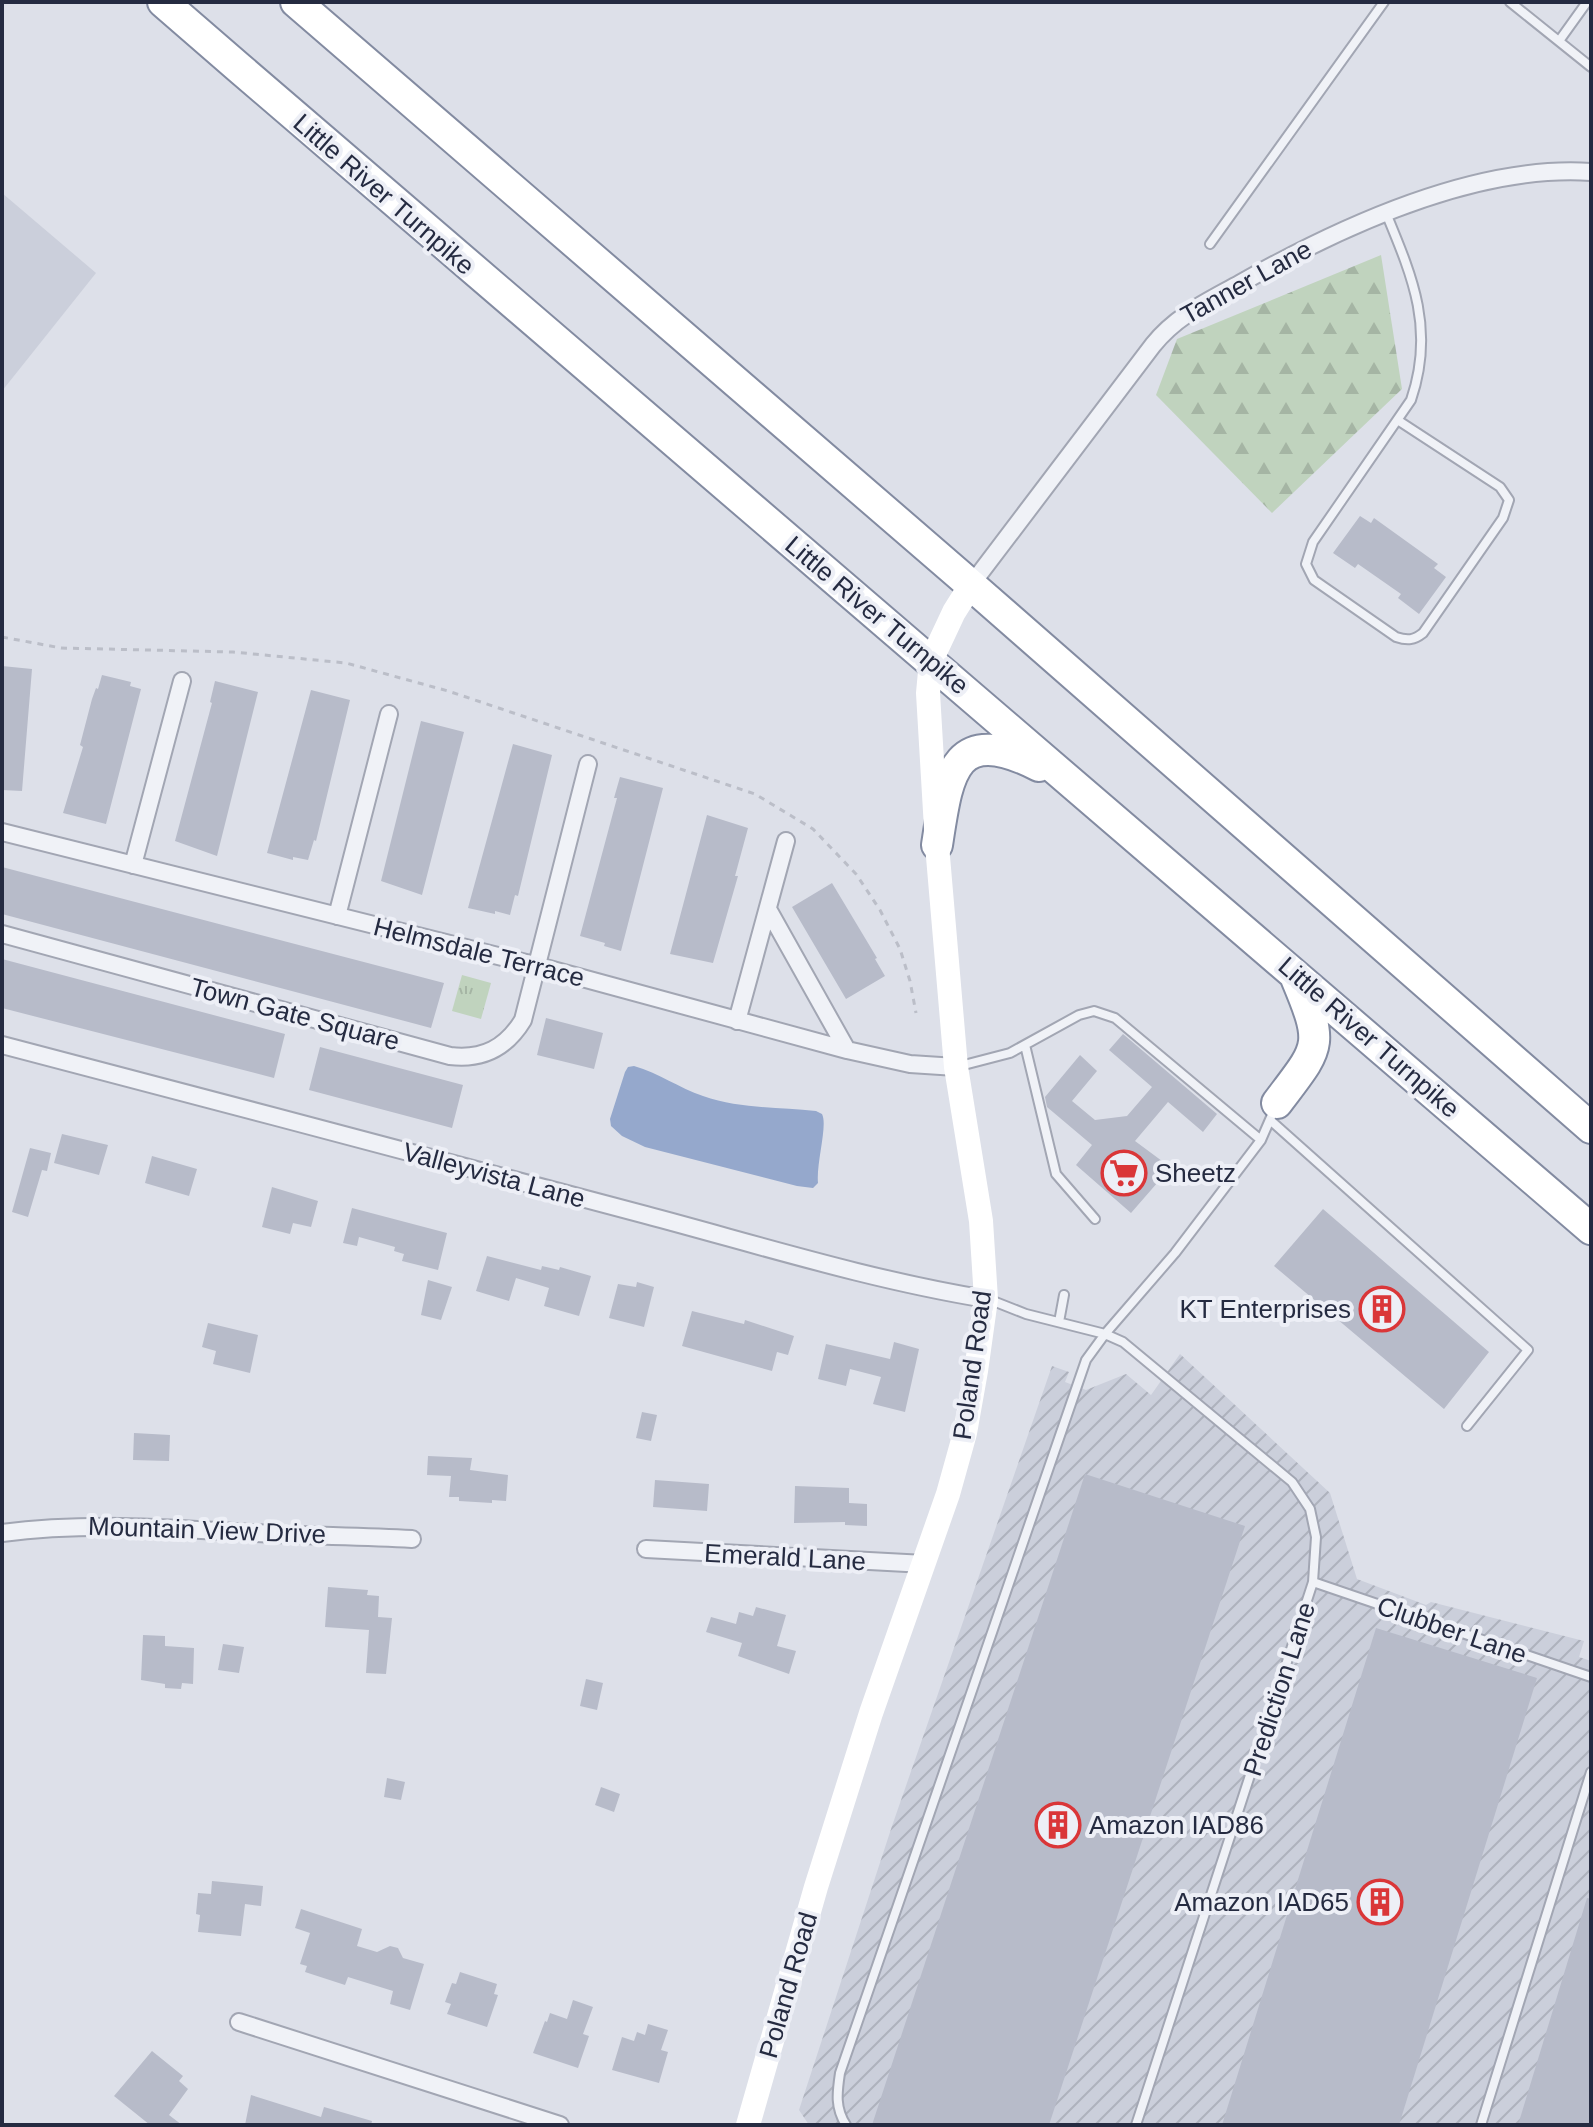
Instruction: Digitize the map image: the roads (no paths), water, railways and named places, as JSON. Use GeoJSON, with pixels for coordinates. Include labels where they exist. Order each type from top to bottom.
{"type":"FeatureCollection","features":[{"type":"Feature","properties":{"kind":"highway","name":"Little River Turnpike"},"geometry":{"type":"LineString","coordinates":[[163,2],[1591,1229]]}},
{"type":"Feature","properties":{"kind":"highway"},"geometry":{"type":"LineString","coordinates":[[296,2],[971,585],[1591,1128]]}},
{"type":"Feature","properties":{"kind":"highway"},"geometry":{"type":"LineString","coordinates":[[937,845],[950,777],[962,758],[981,750],[993,749],[1019,756],[1097,803]]}},
{"type":"Feature","properties":{"kind":"highway"},"geometry":{"type":"LineString","coordinates":[[1273,1112],[1311,1057],[1315,1042],[1311,1013],[1294,973]]}},
{"type":"Feature","properties":{"kind":"street","name":"Tanner Lane"},"geometry":{"type":"LineString","coordinates":[[971,585],[1168,327],[1191,310],[1280,261],[1386,212],[1497,180],[1532,174],[1591,172]]}},
{"type":"Feature","properties":{"kind":"street","name":"Poland Road"},"geometry":{"type":"LineString","coordinates":[[748,2125],[839,1814],[871,1713],[925,1564],[965,1433],[986,1299],[981,1221],[956,1067],[928,693],[931,661],[954,612],[971,585]]}},
{"type":"Feature","properties":{"kind":"street"},"geometry":{"type":"LineString","coordinates":[[133,865],[182,681]]}},
{"type":"Feature","properties":{"kind":"street"},"geometry":{"type":"LineString","coordinates":[[337,916],[389,714]]}},
{"type":"Feature","properties":{"kind":"street","name":"Town Gate Square"},"geometry":{"type":"LineString","coordinates":[[2,934],[450,1056],[466,1057],[495,1049],[517,1031],[527,1008],[588,764]]}},
{"type":"Feature","properties":{"kind":"street","name":"Helmsdale Terrace"},"geometry":{"type":"LineString","coordinates":[[2,832],[538,966],[847,1050],[910,1064],[956,1067]]}},
{"type":"Feature","properties":{"kind":"street"},"geometry":{"type":"LineString","coordinates":[[737,1021],[786,841]]}},
{"type":"Feature","properties":{"kind":"street"},"geometry":{"type":"LineString","coordinates":[[769,911],[847,1050]]}},
{"type":"Feature","properties":{"kind":"street","name":"Valleyvista Lane"},"geometry":{"type":"LineString","coordinates":[[2,1045],[343,1133],[802,1259],[919,1288],[986,1299]]}},
{"type":"Feature","properties":{"kind":"street","name":"Mountain View Drive"},"geometry":{"type":"LineString","coordinates":[[2,1533],[52,1526],[163,1527],[412,1539]]}},
{"type":"Feature","properties":{"kind":"street","name":"Emerald Lane"},"geometry":{"type":"LineString","coordinates":[[646,1549],[925,1564]]}},
{"type":"Feature","properties":{"kind":"street"},"geometry":{"type":"LineString","coordinates":[[239,2022],[560,2125]]}},
{"type":"Feature","properties":{"kind":"lane"},"geometry":{"type":"LineString","coordinates":[[1210,244],[1384,2]]}},
{"type":"Feature","properties":{"kind":"lane"},"geometry":{"type":"LineString","coordinates":[[1510,2],[1591,67]]}},
{"type":"Feature","properties":{"kind":"lane"},"geometry":{"type":"LineString","coordinates":[[1559,41],[1585,5],[1591,15]]}},
{"type":"Feature","properties":{"kind":"lane"},"geometry":{"type":"LineString","coordinates":[[1386,212],[1403,256],[1422,331],[1419,376],[1411,400],[1399,421],[1313,542],[1306,564],[1314,580],[1396,637],[1406,640],[1423,633],[1503,518],[1509,500],[1500,487],[1399,421]]}},
{"type":"Feature","properties":{"kind":"lane"},"geometry":{"type":"LineString","coordinates":[[956,1067],[986,1061],[1025,1045],[1079,1015],[1094,1011],[1115,1018],[1261,1140]]}},
{"type":"Feature","properties":{"kind":"lane"},"geometry":{"type":"LineString","coordinates":[[1025,1045],[1056,1174],[1095,1219]]}},
{"type":"Feature","properties":{"kind":"lane"},"geometry":{"type":"LineString","coordinates":[[846,2125],[839,2114],[837,2096],[840,2073],[1086,1360],[1175,1253],[1261,1140],[1273,1112],[1528,1350],[1467,1426]]}},
{"type":"Feature","properties":{"kind":"lane"},"geometry":{"type":"LineString","coordinates":[[1059,1322],[1064,1295]]}},
{"type":"Feature","properties":{"kind":"lane","name":"Prediction Lane"},"geometry":{"type":"LineString","coordinates":[[986,1299],[1123,1342],[1292,1482],[1310,1509],[1316,1537],[1313,1582],[1136,2125]]}},
{"type":"Feature","properties":{"kind":"lane","name":"Clubber Lane"},"geometry":{"type":"LineString","coordinates":[[1313,1582],[1591,1677]]}},
{"type":"Feature","properties":{"kind":"lane"},"geometry":{"type":"LineString","coordinates":[[1481,2125],[1591,1772]]}},
{"type":"Feature","properties":{"kind":"water"},"geometry":{"type":"Polygon","coordinates":[[[634,1066],[717,1100],[822,1114],[824,1127],[818,1183],[813,1188],[797,1186],[645,1147],[622,1136],[611,1126],[610,1119],[625,1072],[628,1067],[634,1066]]]}},
{"type":"Feature","properties":{"kind":"place","name":"Sheetz"},"geometry":{"type":"Point","coordinates":[1124,1173]}},
{"type":"Feature","properties":{"kind":"place","name":"KT Enterprises"},"geometry":{"type":"Point","coordinates":[1382,1309]}},
{"type":"Feature","properties":{"kind":"place","name":"Amazon IAD86"},"geometry":{"type":"Point","coordinates":[1058,1825]}},
{"type":"Feature","properties":{"kind":"place","name":"Amazon IAD65"},"geometry":{"type":"Point","coordinates":[1380,1902]}}]}
